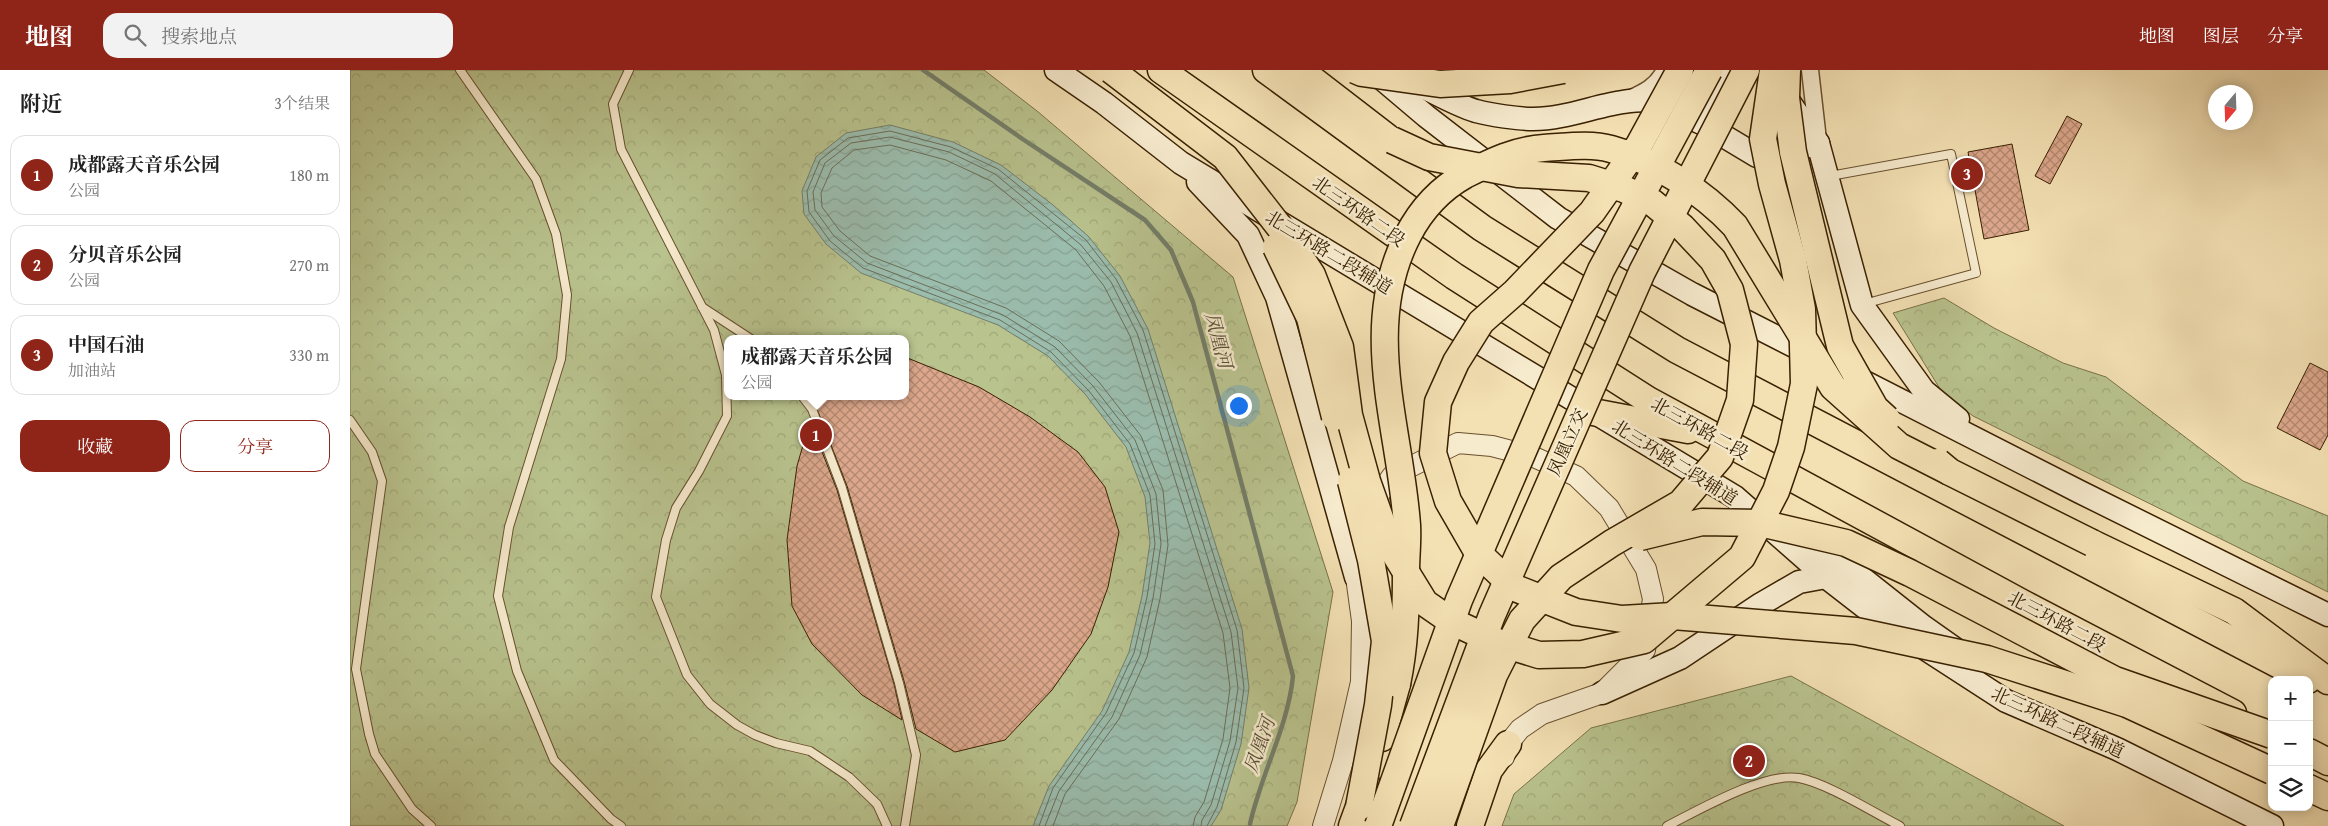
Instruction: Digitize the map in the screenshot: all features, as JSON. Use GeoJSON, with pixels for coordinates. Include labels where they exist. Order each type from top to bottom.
{"type":"FeatureCollection","features":[{"type":"Feature","properties":{"kind":"highway"},"geometry":{"type":"LineString","coordinates":[[1111,70],[1226,157],[1285,234],[1312,275],[1340,347],[1349,415],[1367,481],[1390,546],[1425,603],[1460,625],[1494,641],[1539,655],[1583,654],[1644,640],[1742,557],[1776,491],[1791,447],[1804,384],[1802,309],[1763,139],[1773,70]]}},
{"type":"Feature","properties":{"kind":"highway","name":"北三环路二段"},"geometry":{"type":"LineString","coordinates":[[1161,70],[1454,276],[1648,400],[2024,604],[2268,732]]}},
{"type":"Feature","properties":{"kind":"highway"},"geometry":{"type":"LineString","coordinates":[[1266,70],[1482,228],[1677,350],[2301,676]]}},
{"type":"Feature","properties":{"kind":"highway"},"geometry":{"type":"LineString","coordinates":[[1300,70],[1392,140],[1429,157],[1518,174],[1589,178],[1624,189],[1653,203],[1682,228],[1713,260],[1730,290],[1744,344],[1740,400],[1720,457],[1681,503],[1612,543],[1561,577],[1522,620],[1494,675],[1440,826]]}},
{"type":"Feature","properties":{"kind":"highway"},"geometry":{"type":"LineString","coordinates":[[1355,70],[1362,73],[1440,84],[1510,80],[1562,70]]}},
{"type":"Feature","properties":{"kind":"highway"},"geometry":{"type":"LineString","coordinates":[[1680,70],[1639,145],[1592,212],[1527,280],[1481,322],[1456,362],[1438,402],[1432,453],[1448,501],[1478,553],[1514,588],[1585,613],[1622,620],[1673,616],[1856,631],[1987,659],[2127,704],[2268,769]]}},
{"type":"Feature","properties":{"kind":"highway","name":"凤凰立交"},"geometry":{"type":"LineString","coordinates":[[1378,826],[1459,600],[1600,270],[1709,70]]}},
{"type":"Feature","properties":{"kind":"highway","name":"凤凰立交"},"geometry":{"type":"LineString","coordinates":[[1413,826],[1492,615],[1634,290],[1746,70]]}},
{"type":"Feature","properties":{"kind":"highway"},"geometry":{"type":"LineString","coordinates":[[1787,70],[1786,98],[1793,152],[1840,346],[1875,408],[1950,472]]}},
{"type":"Feature","properties":{"kind":"highway"},"geometry":{"type":"LineString","coordinates":[[1356,817],[1374,765],[1404,651],[1407,524],[1392,424],[1385,348],[1385,304],[1396,258],[1419,215],[1450,184],[1499,157],[1532,149],[1575,146],[1609,148],[1644,162],[1669,175],[1718,209],[1734,226],[1833,387],[1899,446],[2234,611],[2328,681]]}},
{"type":"Feature","properties":{"kind":"highway"},"geometry":{"type":"LineString","coordinates":[[1226,157],[1285,263],[1310,318],[1371,560],[1385,641],[1378,705],[1356,817]]}},
{"type":"Feature","properties":{"kind":"highway"},"geometry":{"type":"LineString","coordinates":[[1593,412],[1714,435]]}},
{"type":"Feature","properties":{"kind":"highway"},"geometry":{"type":"LineString","coordinates":[[1612,543],[1702,522],[1760,523],[1846,543],[1918,577],[2115,680],[2268,733]]}},
{"type":"Feature","properties":{"kind":"highway"},"geometry":{"type":"LineString","coordinates":[[2313,682],[2328,690]]}},
{"type":"Feature","properties":{"kind":"highway"},"geometry":{"type":"LineString","coordinates":[[1470,826],[1489,770],[1508,744]]}},
{"type":"Feature","properties":{"kind":"highway"},"geometry":{"type":"LineString","coordinates":[[2313,754],[2328,762]]}},
{"type":"Feature","properties":{"kind":"highway"},"geometry":{"type":"LineString","coordinates":[[2313,790],[2328,797]]}},
{"type":"Feature","properties":{"kind":"main road","name":"北三环路二段辅道"},"geometry":{"type":"LineString","coordinates":[[1056,70],[1104,103],[1181,163],[1735,497],[1826,577],[1884,622],[2006,701],[2117,749],[2272,826]]}},
{"type":"Feature","properties":{"kind":"main road"},"geometry":{"type":"LineString","coordinates":[[1371,70],[1426,116],[1558,218],[1692,294],[1993,448],[2328,615]]}},
{"type":"Feature","properties":{"kind":"main road"},"geometry":{"type":"LineString","coordinates":[[1387,70],[1476,111],[1534,119],[1567,114],[1628,100],[1656,100],[1672,105],[1757,156],[1779,155],[1818,143]]}},
{"type":"Feature","properties":{"kind":"main road"},"geometry":{"type":"LineString","coordinates":[[1699,122],[1726,70]]}},
{"type":"Feature","properties":{"kind":"main road"},"geometry":{"type":"LineString","coordinates":[[1769,70],[1794,110],[1818,143],[1862,305],[1924,391],[1993,448]]}},
{"type":"Feature","properties":{"kind":"main road"},"geometry":{"type":"LineString","coordinates":[[1181,163],[1248,235],[1277,297],[1356,577]]}},
{"type":"Feature","properties":{"kind":"main road"},"geometry":{"type":"LineString","coordinates":[[1735,497],[1852,570],[1924,627],[2028,698],[2117,749]]}},
{"type":"Feature","properties":{"kind":"main road"},"geometry":{"type":"LineString","coordinates":[[1602,692],[1680,658],[1799,582],[1826,577]]}},
{"type":"Feature","properties":{"kind":"street"},"geometry":{"type":"LineString","coordinates":[[1628,100],[1649,89],[1660,80],[1665,70]]}},
{"type":"Feature","properties":{"kind":"street"},"geometry":{"type":"LineString","coordinates":[[1810,70],[1818,143]]}},
{"type":"Feature","properties":{"kind":"street"},"geometry":{"type":"LineString","coordinates":[[1323,826],[1343,761],[1361,682],[1362,621],[1356,577],[1380,493],[1392,476],[1458,443],[1492,446],[1534,457],[1576,476],[1609,508],[1646,569],[1653,599],[1645,650],[1602,692],[1542,714],[1520,729],[1508,744],[1481,826]]}},
{"type":"Feature","properties":{"kind":"lane"},"geometry":{"type":"LineString","coordinates":[[460,70],[536,179],[556,234],[567,295],[561,359],[509,527],[498,596],[518,671],[554,760],[611,819],[621,826]]}},
{"type":"Feature","properties":{"kind":"lane"},"geometry":{"type":"LineString","coordinates":[[629,70],[613,104],[621,149],[714,330],[724,368]]}},
{"type":"Feature","properties":{"kind":"lane"},"geometry":{"type":"LineString","coordinates":[[1828,176],[1951,154],[1976,274],[1862,305]]}},
{"type":"Feature","properties":{"kind":"lane"},"geometry":{"type":"LineString","coordinates":[[702,307],[745,335]]}},
{"type":"Feature","properties":{"kind":"lane"},"geometry":{"type":"LineString","coordinates":[[727,400],[727,416],[699,471],[676,508],[666,540],[656,597],[686,675],[710,704],[737,725],[755,735],[776,743],[810,751],[850,777],[876,804],[887,826]]}},
{"type":"Feature","properties":{"kind":"lane"},"geometry":{"type":"LineString","coordinates":[[805,400],[812,409],[842,488],[899,683],[914,746],[916,755],[906,826]]}},
{"type":"Feature","properties":{"kind":"lane"},"geometry":{"type":"LineString","coordinates":[[350,420],[372,452],[382,481],[356,669],[368,734],[375,754],[412,808],[431,826]]}},
{"type":"Feature","properties":{"kind":"lane"},"geometry":{"type":"LineString","coordinates":[[1667,826],[1734,793],[1766,781],[1799,778],[1824,787],[1900,826]]}},
{"type":"Feature","properties":{"kind":"green space"},"geometry":{"type":"Polygon","coordinates":[[[350,70],[984,70],[1037,111],[1233,277],[1333,592],[1297,802],[1287,826],[350,826],[350,70]]]}},
{"type":"Feature","properties":{"kind":"green space"},"geometry":{"type":"Polygon","coordinates":[[[1944,298],[1994,328],[2063,363],[2106,377],[2243,481],[2328,516],[2328,592],[1973,416],[1942,392],[1893,313],[1944,298]]]}},
{"type":"Feature","properties":{"kind":"green space"},"geometry":{"type":"Polygon","coordinates":[[[1791,676],[2064,826],[1502,826],[1514,794],[1591,728],[1791,676]]]}},
{"type":"Feature","properties":{"kind":"water"},"geometry":{"type":"Polygon","coordinates":[[[890,125],[953,142],[1001,165],[1053,205],[1089,237],[1120,276],[1148,329],[1242,629],[1249,688],[1241,744],[1221,810],[1211,826],[1033,826],[1049,786],[1102,711],[1129,652],[1142,596],[1150,543],[1145,497],[1126,447],[1085,394],[1048,356],[998,325],[861,273],[826,244],[804,214],[802,191],[816,157],[846,133],[890,125]]]}},
{"type":"Feature","properties":{"kind":"building"},"geometry":{"type":"Polygon","coordinates":[[[2067,116],[2082,124],[2050,184],[2035,176],[2067,116]]]}},
{"type":"Feature","properties":{"kind":"building"},"geometry":{"type":"Polygon","coordinates":[[[2012,144],[2029,230],[1984,239],[1968,152],[2012,144]]]}},
{"type":"Feature","properties":{"kind":"building"},"geometry":{"type":"Polygon","coordinates":[[[909,359],[979,387],[1030,417],[1078,452],[1105,487],[1119,532],[1108,587],[1091,634],[1052,690],[1005,740],[955,752],[916,729],[904,681],[847,486],[815,404],[816,400],[909,400],[909,359]]]}},
{"type":"Feature","properties":{"kind":"building"},"geometry":{"type":"Polygon","coordinates":[[[2310,363],[2328,372],[2328,435],[2320,450],[2277,428],[2310,363]]]}},
{"type":"Feature","properties":{"kind":"building"},"geometry":{"type":"Polygon","coordinates":[[[810,421],[837,490],[894,684],[902,720],[862,695],[812,644],[792,606],[787,540],[797,466],[810,421]]]}},
{"type":"Feature","properties":{"kind":"waterway","name":"凤凰河"},"geometry":{"type":"LineString","coordinates":[[923,70],[1145,220],[1171,250],[1193,302],[1293,676],[1286,714],[1250,824]]}},
{"type":"Feature","properties":{"kind":"place","name":"中国石油"},"geometry":{"type":"Point","coordinates":[1967,174]}},
{"type":"Feature","properties":{"kind":"place","name":"成都露天音乐公园"},"geometry":{"type":"Point","coordinates":[816,435]}},
{"type":"Feature","properties":{"kind":"place","name":"分贝音乐公园"},"geometry":{"type":"Point","coordinates":[1749,761]}}]}
